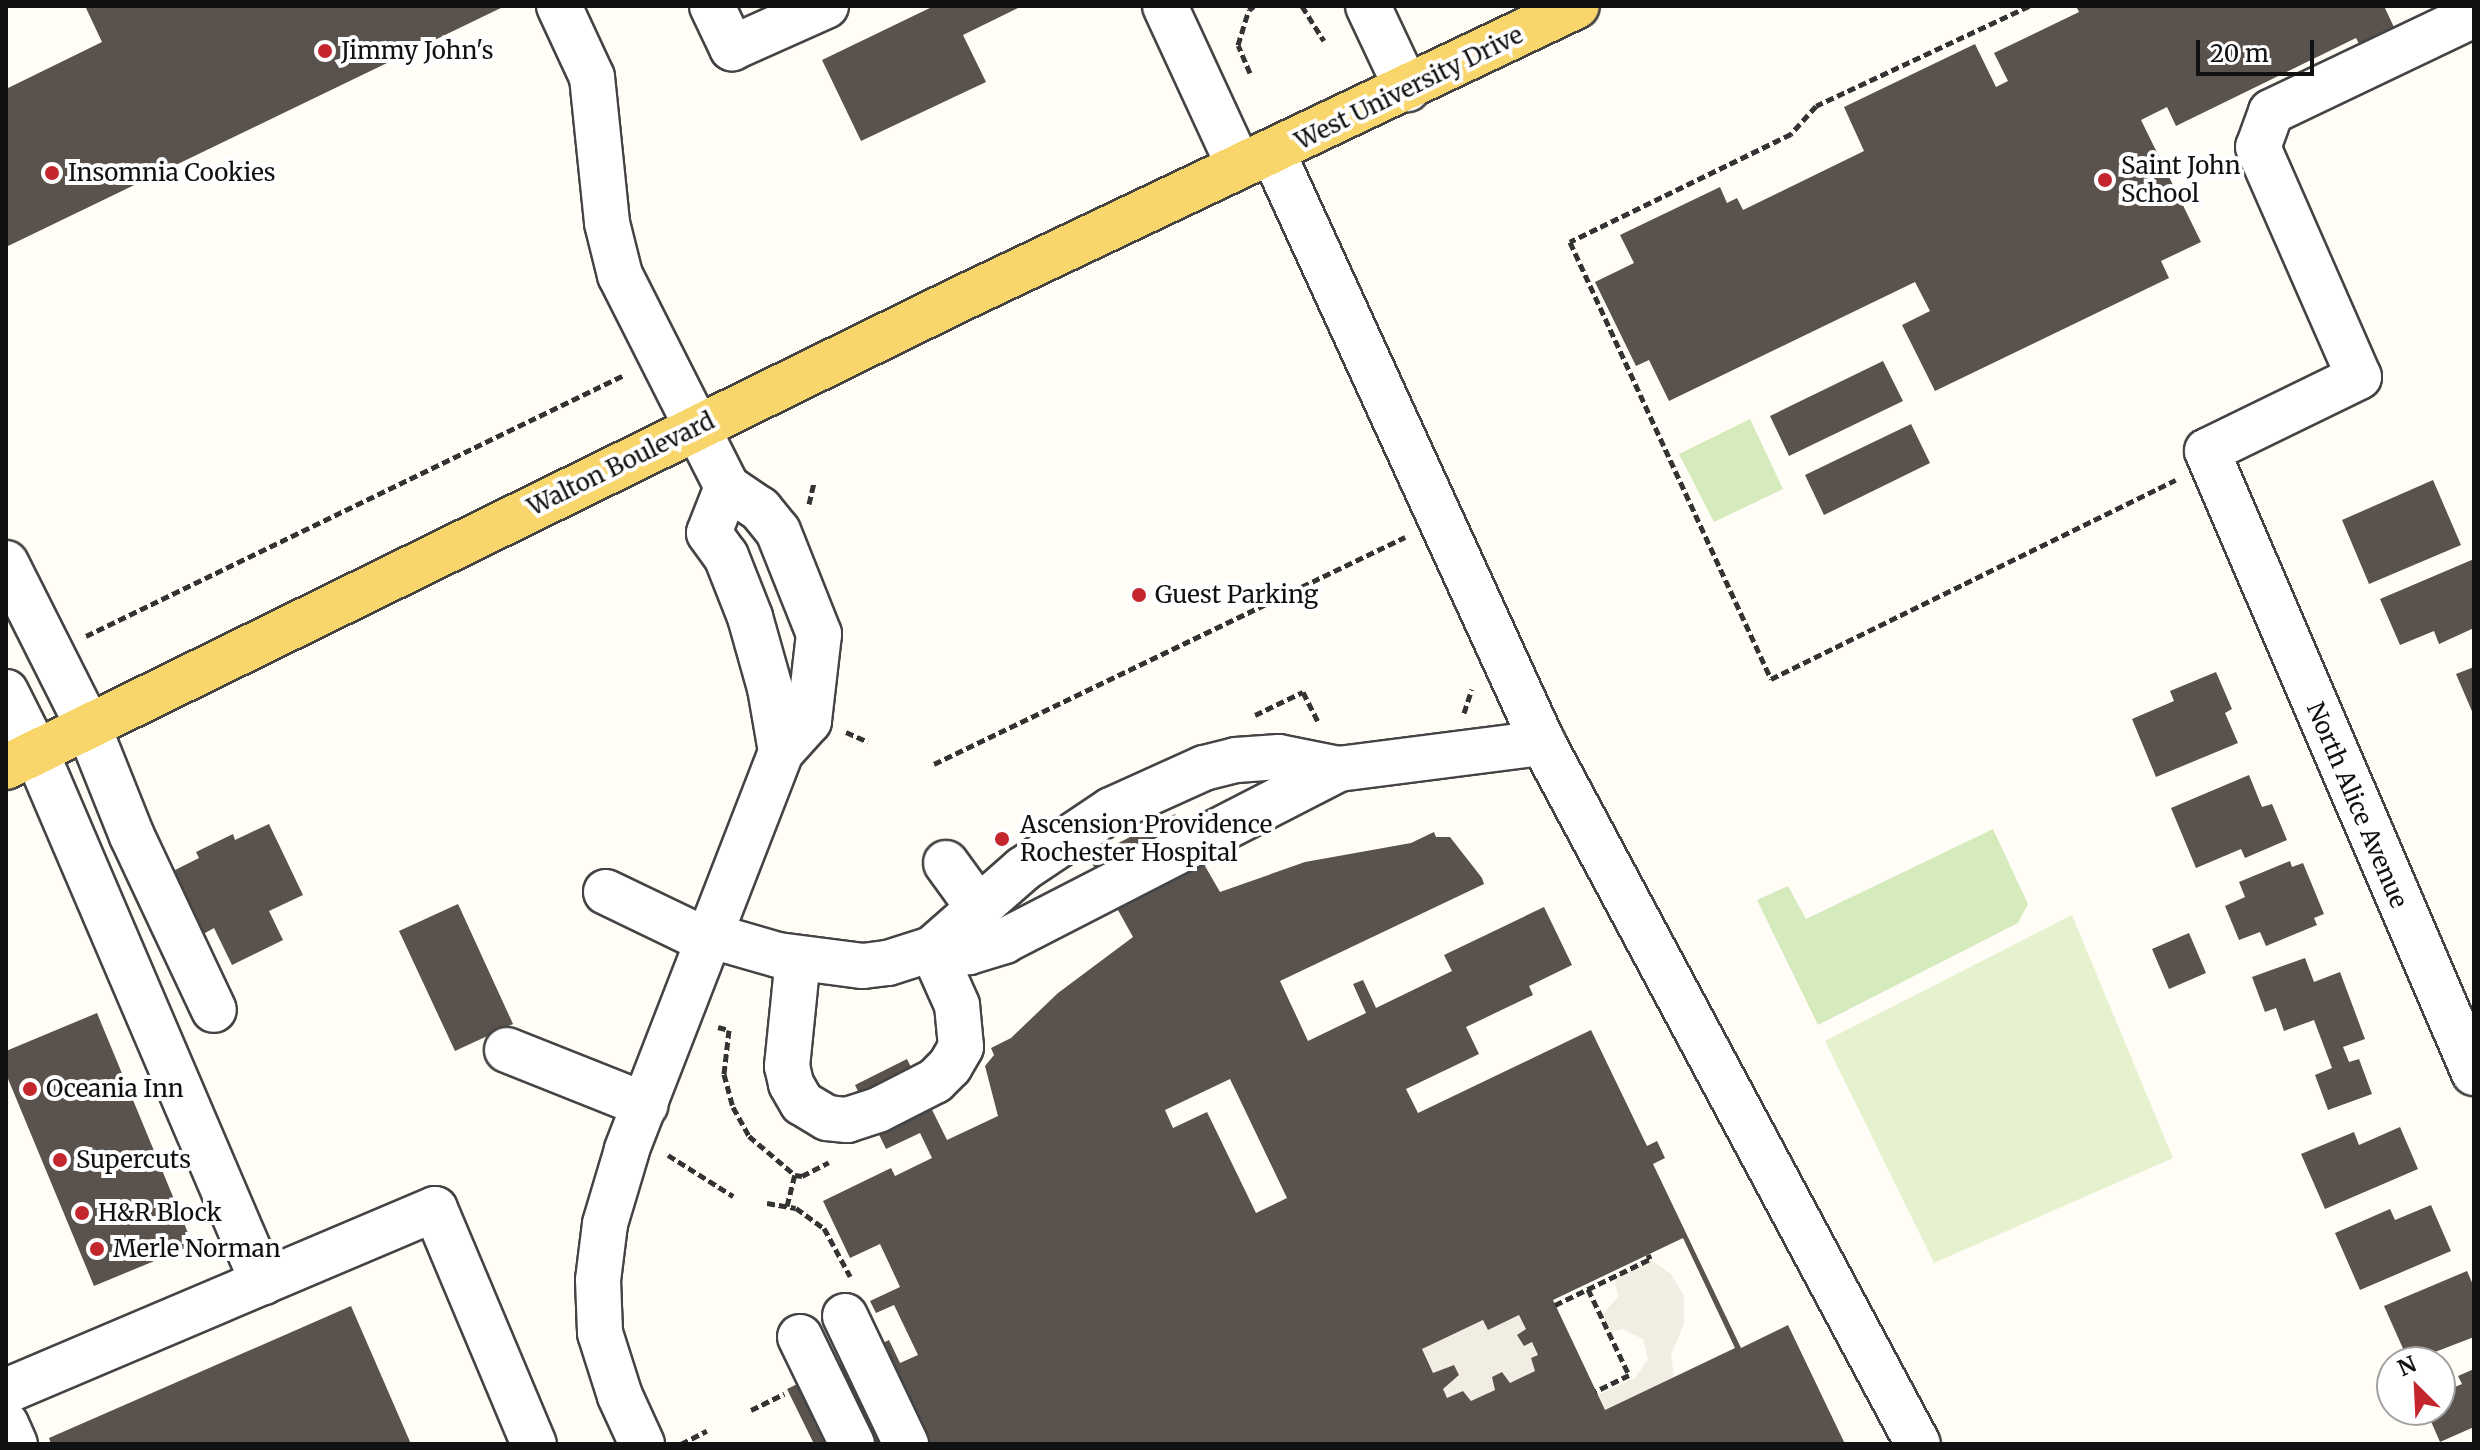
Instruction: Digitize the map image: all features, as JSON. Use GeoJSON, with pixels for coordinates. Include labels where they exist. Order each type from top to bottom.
{"type":"FeatureCollection","features":[{"type":"Feature","properties":{"kind":"main road","name":"West University Drive"},"geometry":{"type":"LineString","coordinates":[[1256,160],[1577,6]]}},
{"type":"Feature","properties":{"kind":"main road","name":"Walton Boulevard"},"geometry":{"type":"LineString","coordinates":[[21,759],[697,427],[1256,160]]}},
{"type":"Feature","properties":{"kind":"street"},"geometry":{"type":"LineString","coordinates":[[559,6],[592,77],[612,252],[660,358],[727,487],[760,509],[778,531],[819,634],[809,721],[781,752],[645,1105],[605,1224],[598,1280],[600,1333],[620,1396],[642,1444]]}},
{"type":"Feature","properties":{"kind":"street"},"geometry":{"type":"LineString","coordinates":[[712,6],[732,48],[826,6]]}},
{"type":"Feature","properties":{"kind":"street"},"geometry":{"type":"LineString","coordinates":[[1165,6],[1256,160],[1543,743],[1918,1444]]}},
{"type":"Feature","properties":{"kind":"street"},"geometry":{"type":"LineString","coordinates":[[1368,6],[1407,89]]}},
{"type":"Feature","properties":{"kind":"street","name":"North Alice Avenue"},"geometry":{"type":"LineString","coordinates":[[2474,15],[2271,112],[2258,147],[2359,377],[2207,451],[2240,536],[2474,1073]]}},
{"type":"Feature","properties":{"kind":"street"},"geometry":{"type":"LineString","coordinates":[[727,487],[709,533],[726,556],[750,617],[770,688],[781,752]]}},
{"type":"Feature","properties":{"kind":"street"},"geometry":{"type":"LineString","coordinates":[[6,563],[88,726],[132,836],[214,1010]]}},
{"type":"Feature","properties":{"kind":"street"},"geometry":{"type":"LineString","coordinates":[[6,692],[21,759],[263,1283]]}},
{"type":"Feature","properties":{"kind":"street"},"geometry":{"type":"LineString","coordinates":[[932,949],[1023,869],[1111,810],[1204,768],[1236,760],[1279,757],[1339,769],[1543,743]]}},
{"type":"Feature","properties":{"kind":"street"},"geometry":{"type":"LineString","coordinates":[[606,892],[711,939],[798,958],[863,966],[888,963],[932,949],[969,952],[1004,941],[1339,769]]}},
{"type":"Feature","properties":{"kind":"street"},"geometry":{"type":"LineString","coordinates":[[946,863],[978,907]]}},
{"type":"Feature","properties":{"kind":"street"},"geometry":{"type":"LineString","coordinates":[[798,958],[787,1066],[791,1084],[802,1103],[827,1118],[847,1120],[878,1110],[935,1081],[950,1066],[961,1047],[957,1005],[932,949]]}},
{"type":"Feature","properties":{"kind":"street"},"geometry":{"type":"LineString","coordinates":[[507,1050],[645,1105]]}},
{"type":"Feature","properties":{"kind":"street"},"geometry":{"type":"LineString","coordinates":[[6,1391],[435,1209],[534,1444]]}},
{"type":"Feature","properties":{"kind":"street"},"geometry":{"type":"LineString","coordinates":[[845,1316],[906,1444]]}},
{"type":"Feature","properties":{"kind":"street"},"geometry":{"type":"LineString","coordinates":[[800,1337],[852,1444]]}},
{"type":"Feature","properties":{"kind":"street"},"geometry":{"type":"LineString","coordinates":[[6,1424],[15,1444]]}},
{"type":"Feature","properties":{"kind":"path"},"geometry":{"type":"LineString","coordinates":[[1250,73],[1238,45],[1249,10],[1254,6]]}},
{"type":"Feature","properties":{"kind":"path"},"geometry":{"type":"LineString","coordinates":[[1302,6],[1324,41]]}},
{"type":"Feature","properties":{"kind":"path"},"geometry":{"type":"LineString","coordinates":[[2029,6],[1816,106],[1791,134],[1570,242],[1771,679],[2177,479]]}},
{"type":"Feature","properties":{"kind":"path"},"geometry":{"type":"LineString","coordinates":[[51,653],[660,358]]}},
{"type":"Feature","properties":{"kind":"path"},"geometry":{"type":"LineString","coordinates":[[805,518],[814,482]]}},
{"type":"Feature","properties":{"kind":"path"},"geometry":{"type":"LineString","coordinates":[[934,764],[1405,537]]}},
{"type":"Feature","properties":{"kind":"path"},"geometry":{"type":"LineString","coordinates":[[1457,721],[1468,704],[1472,682]]}},
{"type":"Feature","properties":{"kind":"path"},"geometry":{"type":"LineString","coordinates":[[708,1024],[729,1030],[724,1074],[738,1119],[761,1149],[795,1175],[802,1176],[842,1156]]}},
{"type":"Feature","properties":{"kind":"path"},"geometry":{"type":"LineString","coordinates":[[787,1206],[795,1175]]}},
{"type":"Feature","properties":{"kind":"path"},"geometry":{"type":"LineString","coordinates":[[1555,1305],[1650,1259],[1648,1254]]}},
{"type":"Feature","properties":{"kind":"path"},"geometry":{"type":"LineString","coordinates":[[1588,1289],[1629,1375],[1596,1391]]}},
{"type":"Feature","properties":{"kind":"path"},"geometry":{"type":"LineString","coordinates":[[680,1444],[707,1431]]}},
{"type":"Feature","properties":{"kind":"green space"},"geometry":{"type":"Polygon","coordinates":[[[1750,419],[1783,489],[1714,522],[1679,454],[1750,419]]]}},
{"type":"Feature","properties":{"kind":"green space"},"geometry":{"type":"Polygon","coordinates":[[[1993,829],[2028,904],[2018,923],[1818,1025],[1757,900],[1788,886],[1806,919],[1993,829]]]}},
{"type":"Feature","properties":{"kind":"green space"},"geometry":{"type":"Polygon","coordinates":[[[2072,915],[2173,1158],[1934,1263],[1825,1041],[2072,915]]]}},
{"type":"Feature","properties":{"kind":"shaded area"},"geometry":{"type":"Polygon","coordinates":[[[1650,1259],[1671,1274],[1684,1296],[1684,1324],[1671,1354],[1674,1377],[1605,1410],[1598,1395],[1635,1378],[1648,1359],[1643,1339],[1623,1329],[1608,1332],[1601,1316],[1618,1297],[1614,1277],[1650,1259]]]}},
{"type":"Feature","properties":{"kind":"shaded area"},"geometry":{"type":"Polygon","coordinates":[[[1519,1315],[1526,1329],[1517,1335],[1524,1346],[1532,1342],[1538,1355],[1531,1358],[1535,1371],[1510,1383],[1502,1372],[1492,1377],[1495,1390],[1471,1401],[1463,1391],[1447,1398],[1443,1389],[1458,1376],[1454,1366],[1433,1373],[1422,1349],[1483,1320],[1489,1330],[1519,1315]]]}},
{"type":"Feature","properties":{"kind":"building"},"geometry":{"type":"Polygon","coordinates":[[[85,6],[505,6],[6,247],[6,89],[102,42],[85,6]]]}},
{"type":"Feature","properties":{"kind":"building"},"geometry":{"type":"Polygon","coordinates":[[[934,6],[1022,6],[963,35],[986,82],[861,141],[822,60],[934,6]]]}},
{"type":"Feature","properties":{"kind":"building"},"geometry":{"type":"Polygon","coordinates":[[[2076,6],[2384,6],[2407,55],[2373,71],[2356,38],[2176,126],[2167,107],[2141,120],[2201,242],[2161,261],[2169,278],[1935,391],[1902,325],[1930,311],[1915,282],[1669,401],[1649,360],[1636,366],[1595,282],[1634,263],[1620,235],[1720,187],[1727,203],[1737,198],[1743,210],[1864,151],[1844,107],[1975,44],[1996,87],[2008,81],[1994,53],[2079,12],[2076,6]]]}},
{"type":"Feature","properties":{"kind":"building"},"geometry":{"type":"Polygon","coordinates":[[[1883,361],[1903,401],[1789,456],[1770,416],[1883,361]]]}},
{"type":"Feature","properties":{"kind":"building"},"geometry":{"type":"Polygon","coordinates":[[[1911,424],[1930,463],[1824,515],[1805,475],[1911,424]]]}},
{"type":"Feature","properties":{"kind":"building"},"geometry":{"type":"Polygon","coordinates":[[[2433,480],[2461,545],[2369,584],[2342,520],[2433,480]]]}},
{"type":"Feature","properties":{"kind":"building"},"geometry":{"type":"Polygon","coordinates":[[[2474,559],[2474,628],[2439,644],[2434,631],[2400,645],[2380,599],[2474,559]]]}},
{"type":"Feature","properties":{"kind":"building"},"geometry":{"type":"Polygon","coordinates":[[[2474,667],[2474,716],[2456,674],[2474,667]]]}},
{"type":"Feature","properties":{"kind":"building"},"geometry":{"type":"Polygon","coordinates":[[[2216,672],[2232,709],[2225,713],[2238,743],[2156,777],[2132,719],[2174,701],[2170,691],[2216,672]]]}},
{"type":"Feature","properties":{"kind":"building"},"geometry":{"type":"Polygon","coordinates":[[[2249,775],[2262,807],[2272,804],[2287,840],[2245,858],[2241,849],[2196,868],[2171,808],[2249,775]]]}},
{"type":"Feature","properties":{"kind":"building"},"geometry":{"type":"Polygon","coordinates":[[[1175,814],[1220,892],[1305,862],[1411,843],[1434,832],[1436,837],[1450,837],[1484,884],[1280,981],[1308,1041],[1366,1013],[1353,984],[1363,980],[1376,1008],[1452,971],[1444,955],[1544,907],[1572,965],[1529,986],[1533,995],[1466,1027],[1479,1054],[1406,1089],[1418,1113],[1591,1030],[1647,1146],[1657,1141],[1665,1158],[1653,1164],[1741,1348],[1788,1325],[1845,1444],[814,1444],[787,1389],[889,1340],[900,1363],[918,1355],[894,1305],[876,1313],[870,1301],[900,1287],[880,1244],[850,1258],[823,1201],[891,1168],[895,1176],[932,1158],[920,1133],[886,1149],[855,1085],[907,1059],[947,1140],[998,1116],[985,1066],[994,1055],[991,1048],[1011,1038],[1058,993],[1133,937],[1089,858],[1175,814]],[[1230,1079],[1165,1110],[1173,1128],[1207,1112],[1256,1213],[1287,1198],[1230,1079]],[[1683,1238],[1553,1300],[1605,1410],[1735,1348],[1683,1238]],[[1519,1315],[1488,1330],[1483,1320],[1422,1349],[1433,1373],[1454,1365],[1459,1375],[1443,1389],[1447,1398],[1463,1391],[1471,1401],[1495,1390],[1492,1377],[1502,1372],[1510,1383],[1535,1371],[1531,1358],[1538,1355],[1532,1342],[1524,1346],[1517,1335],[1526,1329],[1519,1315]]]}},
{"type":"Feature","properties":{"kind":"building"},"geometry":{"type":"Polygon","coordinates":[[[269,824],[303,895],[269,911],[283,940],[232,965],[214,928],[198,937],[167,874],[199,858],[196,852],[233,834],[235,840],[269,824]]]}},
{"type":"Feature","properties":{"kind":"building"},"geometry":{"type":"Polygon","coordinates":[[[2290,861],[2292,867],[2303,863],[2324,914],[2314,918],[2317,925],[2266,946],[2260,932],[2239,940],[2225,906],[2245,897],[2239,882],[2290,861]]]}},
{"type":"Feature","properties":{"kind":"building"},"geometry":{"type":"Polygon","coordinates":[[[458,904],[513,1024],[455,1051],[399,931],[458,904]]]}},
{"type":"Feature","properties":{"kind":"building"},"geometry":{"type":"Polygon","coordinates":[[[2189,933],[2206,973],[2169,989],[2152,949],[2189,933]]]}},
{"type":"Feature","properties":{"kind":"building"},"geometry":{"type":"Polygon","coordinates":[[[2305,958],[2314,982],[2340,972],[2365,1039],[2343,1047],[2349,1062],[2359,1059],[2372,1094],[2328,1110],[2315,1075],[2332,1068],[2314,1020],[2284,1031],[2276,1008],[2265,1012],[2252,977],[2305,958]]]}},
{"type":"Feature","properties":{"kind":"building"},"geometry":{"type":"Polygon","coordinates":[[[97,1013],[193,1245],[94,1286],[6,1074],[6,1051],[97,1013]]]}},
{"type":"Feature","properties":{"kind":"building"},"geometry":{"type":"Polygon","coordinates":[[[2400,1127],[2418,1169],[2325,1209],[2301,1154],[2354,1132],[2359,1145],[2400,1127]]]}},
{"type":"Feature","properties":{"kind":"building"},"geometry":{"type":"Polygon","coordinates":[[[2431,1205],[2451,1251],[2360,1290],[2335,1233],[2390,1209],[2395,1220],[2431,1205]]]}},
{"type":"Feature","properties":{"kind":"building"},"geometry":{"type":"Polygon","coordinates":[[[2467,1271],[2474,1287],[2474,1337],[2451,1346],[2402,1346],[2384,1306],[2467,1271]]]}},
{"type":"Feature","properties":{"kind":"building"},"geometry":{"type":"Polygon","coordinates":[[[351,1306],[411,1444],[51,1444],[49,1438],[351,1306]]]}},
{"type":"Feature","properties":{"kind":"building"},"geometry":{"type":"Polygon","coordinates":[[[2474,1369],[2474,1427],[2440,1442],[2433,1426],[2456,1426],[2456,1386],[2462,1384],[2458,1376],[2474,1369]]]}},
{"type":"Feature","properties":{"kind":"place","name":"Jimmy John's"},"geometry":{"type":"Point","coordinates":[325,51]}},
{"type":"Feature","properties":{"kind":"place","name":"Insomnia Cookies"},"geometry":{"type":"Point","coordinates":[52,173]}},
{"type":"Feature","properties":{"kind":"place","name":"Saint John School"},"geometry":{"type":"Point","coordinates":[2105,180]}},
{"type":"Feature","properties":{"kind":"place","name":"Guest Parking"},"geometry":{"type":"Point","coordinates":[1139,595]}},
{"type":"Feature","properties":{"kind":"place","name":"Ascension Providence Rochester Hospital"},"geometry":{"type":"Point","coordinates":[1002,839]}},
{"type":"Feature","properties":{"kind":"place","name":"Oceania Inn"},"geometry":{"type":"Point","coordinates":[30,1089]}},
{"type":"Feature","properties":{"kind":"place","name":"Supercuts"},"geometry":{"type":"Point","coordinates":[60,1160]}},
{"type":"Feature","properties":{"kind":"place","name":"H&R Block"},"geometry":{"type":"Point","coordinates":[82,1213]}},
{"type":"Feature","properties":{"kind":"place","name":"Merle Norman"},"geometry":{"type":"Point","coordinates":[97,1249]}}]}
